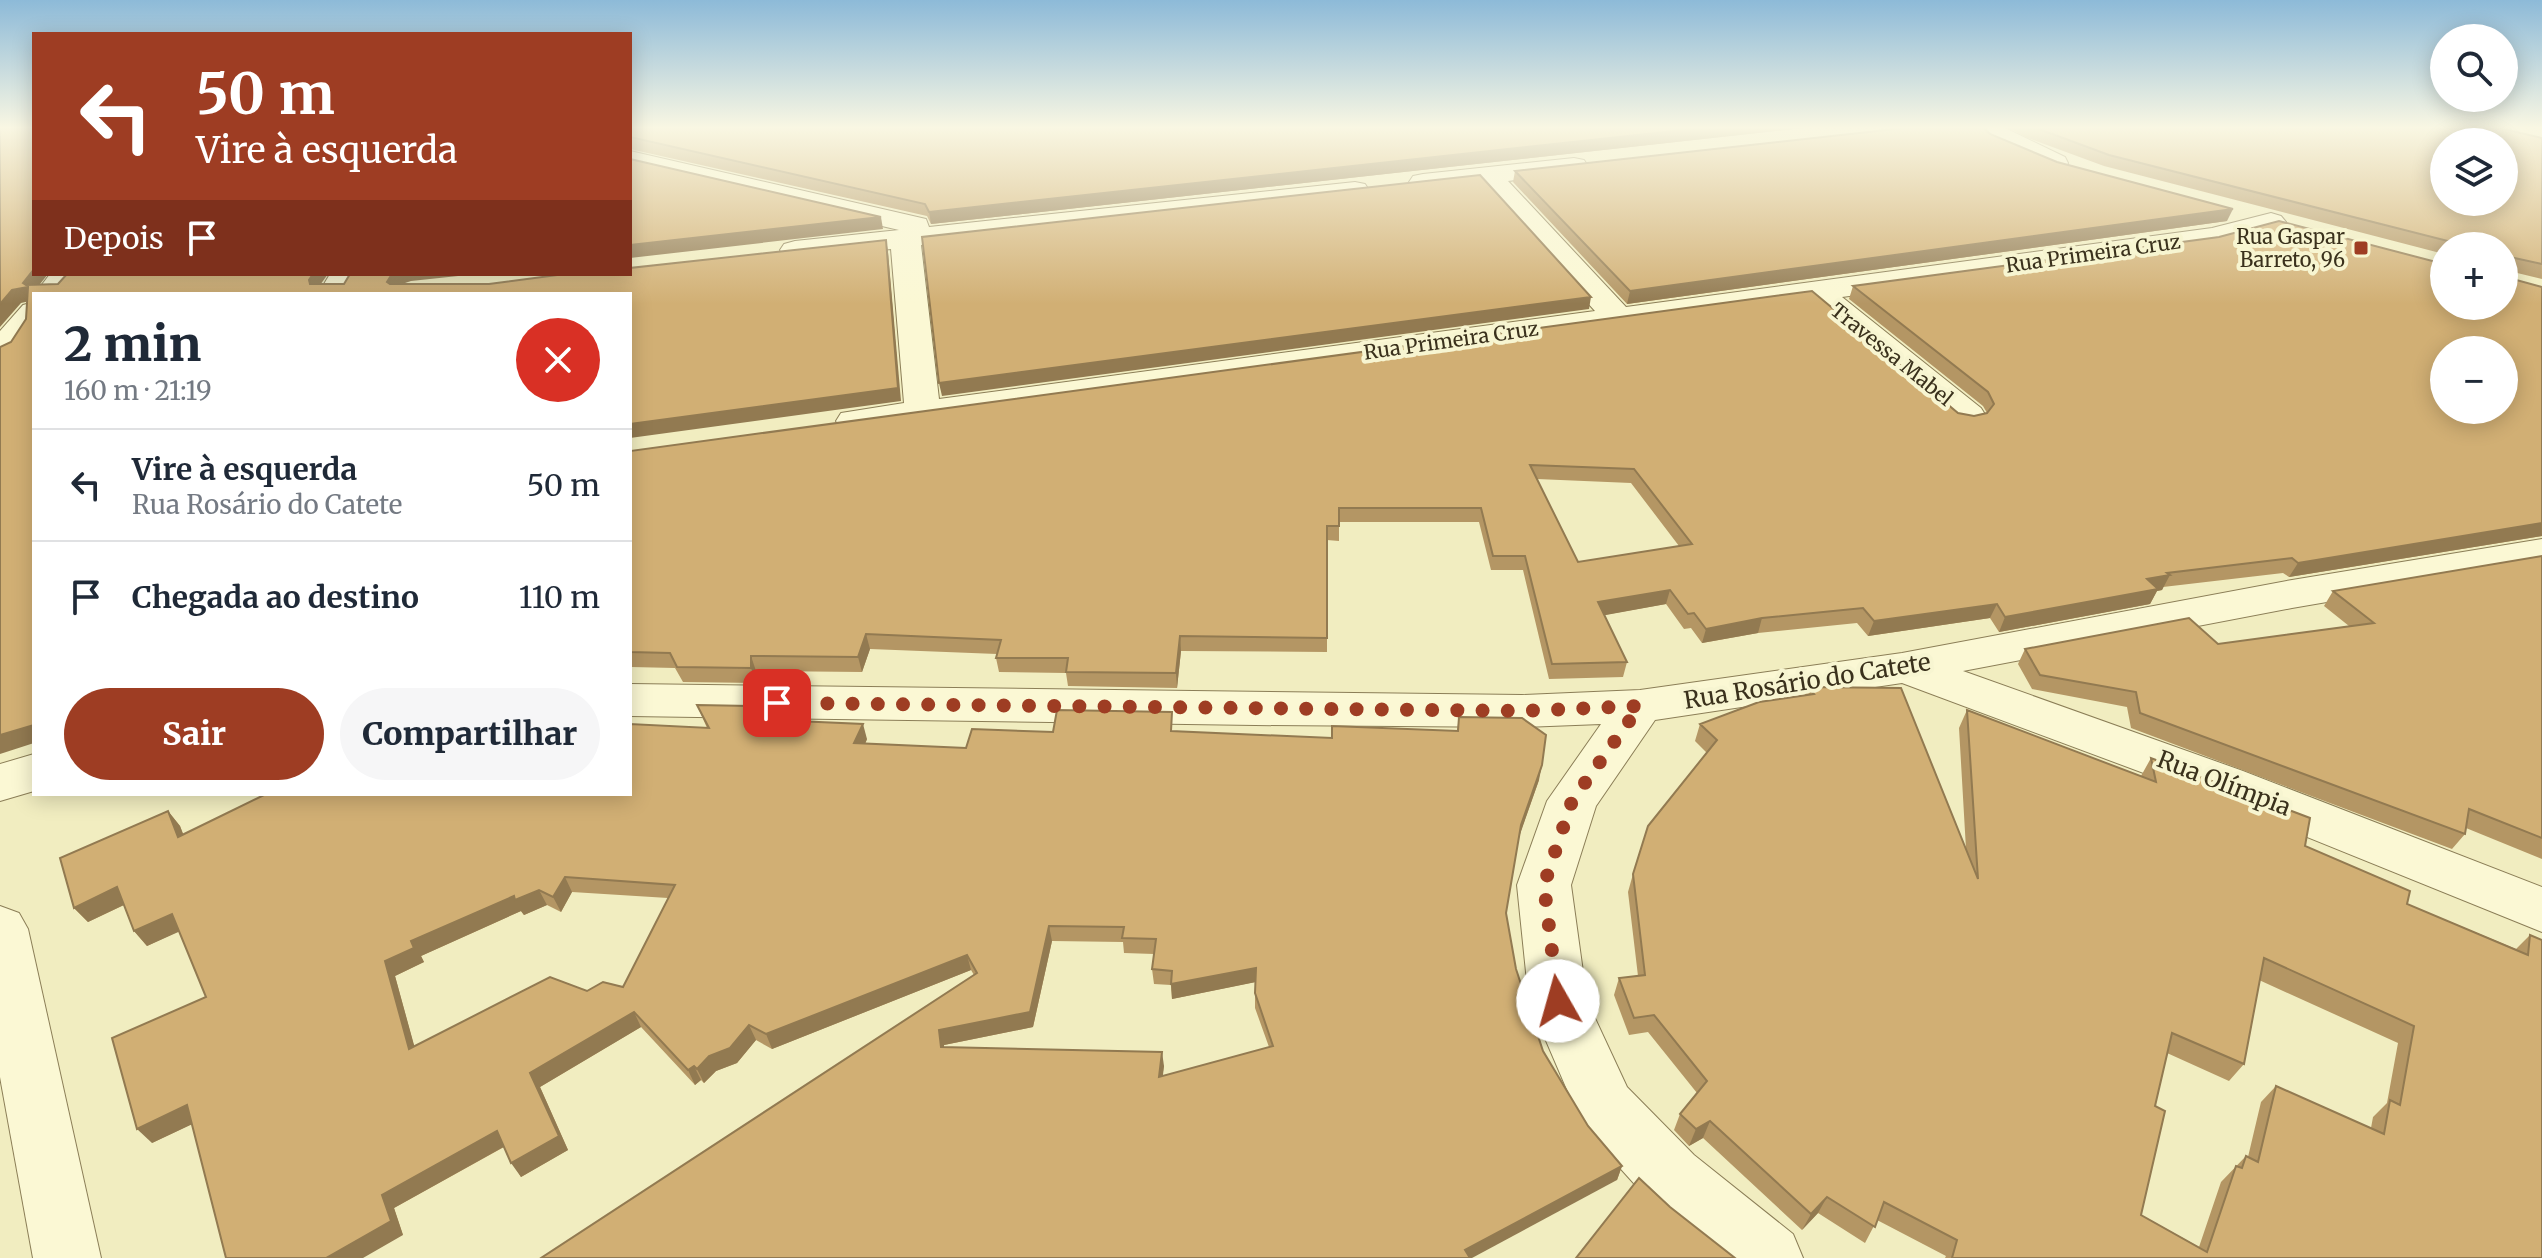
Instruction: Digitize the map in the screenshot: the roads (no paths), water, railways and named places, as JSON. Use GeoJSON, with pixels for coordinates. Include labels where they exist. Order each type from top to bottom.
{"type":"FeatureCollection","features":[{"type":"Feature","properties":{"kind":"street"},"geometry":{"type":"LineString","coordinates":[[751,187],[950,232]]}},
{"type":"Feature","properties":{"kind":"street"},"geometry":{"type":"LineString","coordinates":[[767,253],[1378,187]]}},
{"type":"Feature","properties":{"kind":"street"},"geometry":{"type":"LineString","coordinates":[[1498,187],[1618,317]]}},
{"type":"Feature","properties":{"kind":"street","name":"Rua Primeira Cruz"},"geometry":{"type":"LineString","coordinates":[[831,424],[2285,226],[2218,209]]}},
{"type":"Feature","properties":{"kind":"street"},"geometry":{"type":"LineString","coordinates":[[905,238],[923,412]]}},
{"type":"Feature","properties":{"kind":"street"},"geometry":{"type":"LineString","coordinates":[[51,292],[65,276]]}},
{"type":"Feature","properties":{"kind":"street","name":"Travessa Mabel"},"geometry":{"type":"LineString","coordinates":[[1817,292],[1968,416]]}},
{"type":"Feature","properties":{"kind":"street","name":"Rua Rosário do Catete"},"geometry":{"type":"LineString","coordinates":[[632,700],[1302,710],[1522,711],[1640,706],[1902,668],[2292,594],[2542,552]]}},
{"type":"Feature","properties":{"kind":"street","name":"Rua Olímpia"},"geometry":{"type":"LineString","coordinates":[[1902,668],[2040,714],[2310,816],[2542,910]]}},
{"type":"Feature","properties":{"kind":"street"},"geometry":{"type":"LineString","coordinates":[[1640,706],[1572,801],[1544,885],[1558,1001],[1605,1107],[1671,1177],[1769,1258]]}},
{"type":"Feature","properties":{"kind":"street"},"geometry":{"type":"LineString","coordinates":[[0,783],[32,773]]}},
{"type":"Feature","properties":{"kind":"street"},"geometry":{"type":"LineString","coordinates":[[0,929],[67,1258]]}},
{"type":"Feature","properties":{"kind":"place","name":"Rua Gaspar Barreto, 96"},"geometry":{"type":"Point","coordinates":[2361,248]}}]}
